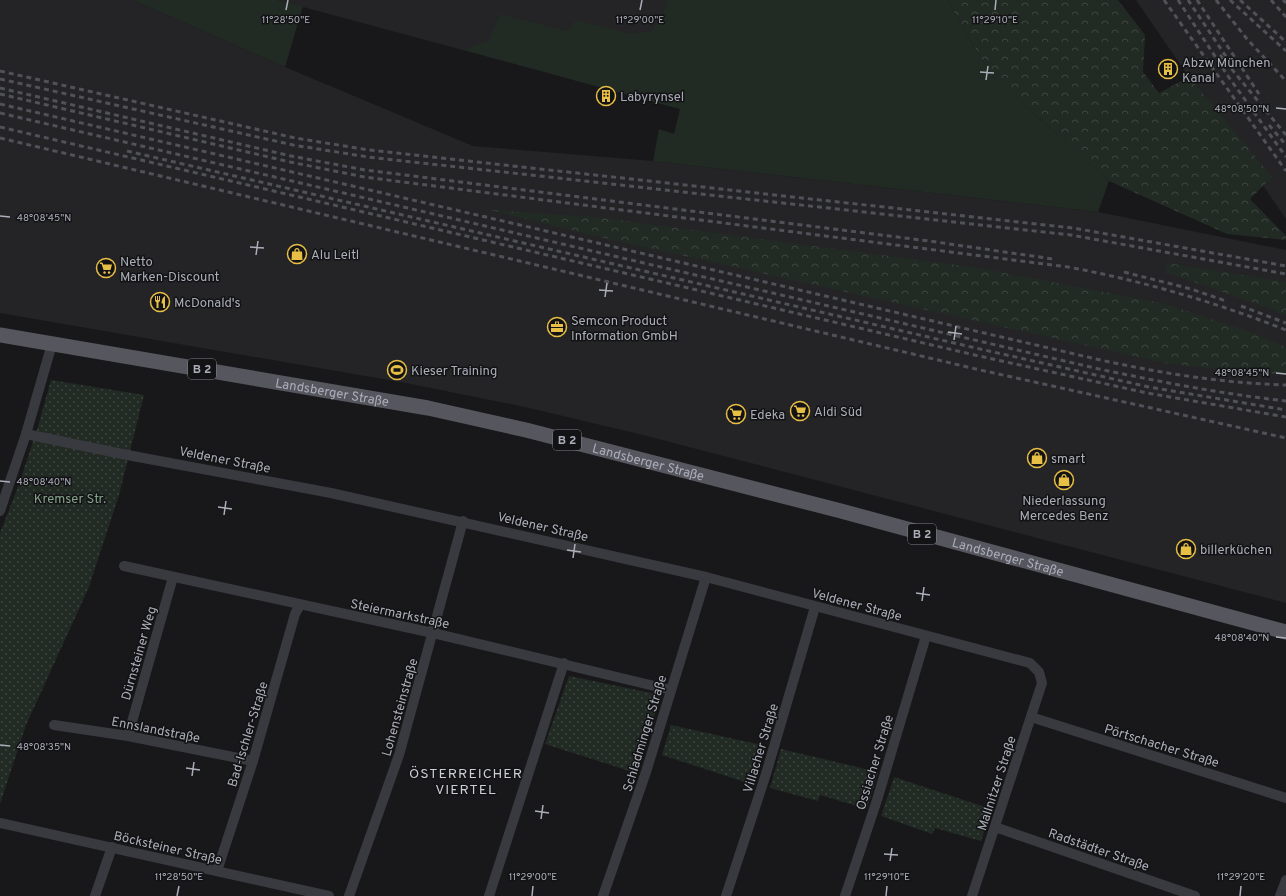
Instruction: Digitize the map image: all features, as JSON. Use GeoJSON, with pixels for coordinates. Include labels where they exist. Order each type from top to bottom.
{"type":"FeatureCollection","features":[{"type":"Feature","properties":{"kind":"main road","name":"Landsberger Straße"},"geometry":{"type":"LineString","coordinates":[[0,335],[428,408],[513,427],[841,511],[1286,632]]}},
{"type":"Feature","properties":{"kind":"street"},"geometry":{"type":"LineString","coordinates":[[0,511],[5,485],[26,434],[52,344]]}},
{"type":"Feature","properties":{"kind":"street","name":"Veldener Straße"},"geometry":{"type":"LineString","coordinates":[[26,434],[122,454],[331,493],[706,577],[1030,663],[1039,672],[1041,677]]}},
{"type":"Feature","properties":{"kind":"street","name":"Lohensteinstraße"},"geometry":{"type":"LineString","coordinates":[[349,896],[399,755],[463,522]]}},
{"type":"Feature","properties":{"kind":"street","name":"Steiermarkstraße"},"geometry":{"type":"LineString","coordinates":[[124,566],[433,633],[564,663],[671,690]]}},
{"type":"Feature","properties":{"kind":"street","name":"Dürnsteiner Weg"},"geometry":{"type":"LineString","coordinates":[[128,736],[173,577]]}},
{"type":"Feature","properties":{"kind":"street","name":"Schladminger Straße"},"geometry":{"type":"LineString","coordinates":[[603,896],[646,772],[706,577]]}},
{"type":"Feature","properties":{"kind":"street","name":"Bad-Ischler-Straße"},"geometry":{"type":"LineString","coordinates":[[217,871],[253,762],[295,614],[300,605]]}},
{"type":"Feature","properties":{"kind":"street","name":"Villacher Straße"},"geometry":{"type":"LineString","coordinates":[[726,896],[766,774],[815,607]]}},
{"type":"Feature","properties":{"kind":"street","name":"Ossiacher Straße"},"geometry":{"type":"LineString","coordinates":[[845,896],[877,800],[926,636]]}},
{"type":"Feature","properties":{"kind":"street"},"geometry":{"type":"LineString","coordinates":[[489,896],[564,663]]}},
{"type":"Feature","properties":{"kind":"street","name":"Mallnitzer Straße"},"geometry":{"type":"LineString","coordinates":[[972,896],[1031,717],[1042,682],[1041,677]]}},
{"type":"Feature","properties":{"kind":"street","name":"Pörtschacher Straße"},"geometry":{"type":"LineString","coordinates":[[1031,717],[1286,798]]}},
{"type":"Feature","properties":{"kind":"street","name":"Ennslandstraße"},"geometry":{"type":"LineString","coordinates":[[54,726],[128,736],[253,762]]}},
{"type":"Feature","properties":{"kind":"street","name":"Böcksteiner Straße"},"geometry":{"type":"LineString","coordinates":[[0,823],[329,896]]}},
{"type":"Feature","properties":{"kind":"street","name":"Radstädter Straße"},"geometry":{"type":"LineString","coordinates":[[995,826],[1195,896]]}},
{"type":"Feature","properties":{"kind":"street"},"geometry":{"type":"LineString","coordinates":[[95,896],[112,847]]}},
{"type":"Feature","properties":{"kind":"shaded area"},"geometry":{"type":"Polygon","coordinates":[[[0,0],[133,0],[285,67],[473,146],[653,161],[1098,212],[1286,250],[1286,603],[643,435],[525,407],[406,383],[0,313],[0,0]]]}},
{"type":"Feature","properties":{"kind":"shaded area"},"geometry":{"type":"Polygon","coordinates":[[[277,0],[707,0],[681,109],[277,0]]]}},
{"type":"Feature","properties":{"kind":"shaded area"},"geometry":{"type":"Polygon","coordinates":[[[1136,0],[1286,0],[1286,219],[1136,0]]]}},
{"type":"Feature","properties":{"kind":"green space"},"geometry":{"type":"Polygon","coordinates":[[[133,0],[277,0],[303,6],[285,67],[133,0]]]}},
{"type":"Feature","properties":{"kind":"green space"},"geometry":{"type":"Polygon","coordinates":[[[667,0],[947,0],[991,75],[1109,181],[1098,212],[653,161],[659,129],[674,134],[680,109],[464,50],[489,40],[500,14],[568,31],[576,20],[628,33],[651,32],[661,19],[667,0]]]}},
{"type":"Feature","properties":{"kind":"green space"},"geometry":{"type":"Polygon","coordinates":[[[947,0],[1118,0],[1145,35],[1143,72],[1159,93],[1189,77],[1272,177],[1250,199],[1286,236],[1286,240],[1227,234],[1109,181],[991,75],[947,0]]]}},
{"type":"Feature","properties":{"kind":"green space"},"geometry":{"type":"Polygon","coordinates":[[[490,210],[595,217],[979,268],[1166,304],[1256,334],[1286,347],[1286,375],[1169,364],[591,235],[490,210]]]}},
{"type":"Feature","properties":{"kind":"green space"},"geometry":{"type":"Polygon","coordinates":[[[1168,263],[1286,282],[1286,315],[1165,272],[1168,263]]]}},
{"type":"Feature","properties":{"kind":"green space","name":"Kremser Str."},"geometry":{"type":"Polygon","coordinates":[[[51,380],[144,395],[119,495],[89,587],[26,725],[0,804],[0,533],[19,484],[51,380]]]}},
{"type":"Feature","properties":{"kind":"green space"},"geometry":{"type":"Polygon","coordinates":[[[569,676],[661,695],[636,773],[545,744],[569,676]]]}},
{"type":"Feature","properties":{"kind":"green space"},"geometry":{"type":"Polygon","coordinates":[[[671,725],[766,746],[754,785],[662,755],[671,725]]]}},
{"type":"Feature","properties":{"kind":"green space"},"geometry":{"type":"Polygon","coordinates":[[[781,749],[878,772],[867,809],[820,795],[818,801],[770,788],[781,749]]]}},
{"type":"Feature","properties":{"kind":"green space"},"geometry":{"type":"Polygon","coordinates":[[[894,777],[991,809],[981,841],[935,828],[932,834],[881,816],[894,777]]]}},
{"type":"Feature","properties":{"kind":"railway"},"geometry":{"type":"LineString","coordinates":[[1164,0],[1286,171]]}},
{"type":"Feature","properties":{"kind":"railway"},"geometry":{"type":"LineString","coordinates":[[1178,0],[1228,76],[1286,157]]}},
{"type":"Feature","properties":{"kind":"railway"},"geometry":{"type":"LineString","coordinates":[[1188,0],[1227,58]]}},
{"type":"Feature","properties":{"kind":"railway"},"geometry":{"type":"LineString","coordinates":[[1197,0],[1259,94]]}},
{"type":"Feature","properties":{"kind":"railway"},"geometry":{"type":"LineString","coordinates":[[1216,0],[1247,39],[1286,81]]}},
{"type":"Feature","properties":{"kind":"railway"},"geometry":{"type":"LineString","coordinates":[[1230,0],[1286,51]]}},
{"type":"Feature","properties":{"kind":"railway"},"geometry":{"type":"LineString","coordinates":[[1240,0],[1286,42]]}},
{"type":"Feature","properties":{"kind":"railway"},"geometry":{"type":"LineString","coordinates":[[1271,0],[1286,17]]}},
{"type":"Feature","properties":{"kind":"railway"},"geometry":{"type":"LineString","coordinates":[[1283,0],[1286,3]]}},
{"type":"Feature","properties":{"kind":"railway"},"geometry":{"type":"LineString","coordinates":[[1220,55],[1286,135]]}},
{"type":"Feature","properties":{"kind":"railway"},"geometry":{"type":"LineString","coordinates":[[0,71],[295,138],[369,150],[1073,228],[1286,266]]}},
{"type":"Feature","properties":{"kind":"railway"},"geometry":{"type":"LineString","coordinates":[[0,79],[293,145],[368,157],[1071,235],[1286,274]]}},
{"type":"Feature","properties":{"kind":"railway"},"geometry":{"type":"LineString","coordinates":[[0,88],[291,156],[365,170],[929,241],[1053,259]]}},
{"type":"Feature","properties":{"kind":"railway"},"geometry":{"type":"LineString","coordinates":[[0,94],[290,162],[364,177],[1068,267],[1124,279],[1206,301],[1286,330]]}},
{"type":"Feature","properties":{"kind":"railway"},"geometry":{"type":"LineString","coordinates":[[0,104],[1096,359],[1143,369],[1214,380],[1286,385]]}},
{"type":"Feature","properties":{"kind":"railway"},"geometry":{"type":"LineString","coordinates":[[0,113],[1099,369],[1192,387],[1286,401]]}},
{"type":"Feature","properties":{"kind":"railway"},"geometry":{"type":"LineString","coordinates":[[1269,125],[1286,145]]}},
{"type":"Feature","properties":{"kind":"railway"},"geometry":{"type":"LineString","coordinates":[[0,127],[979,356],[1147,393],[1286,417]]}},
{"type":"Feature","properties":{"kind":"railway"},"geometry":{"type":"LineString","coordinates":[[0,138],[976,369],[1286,438]]}},
{"type":"Feature","properties":{"kind":"railway"},"geometry":{"type":"LineString","coordinates":[[127,151],[1149,387],[1286,410]]}},
{"type":"Feature","properties":{"kind":"railway"},"geometry":{"type":"LineString","coordinates":[[1124,272],[1191,289],[1226,301]]}},
{"type":"Feature","properties":{"kind":"railway"},"geometry":{"type":"LineString","coordinates":[[1241,306],[1286,323]]}},
{"type":"Feature","properties":{"kind":"place","name":"Abzw München Kanal"},"geometry":{"type":"Point","coordinates":[1168,69]}},
{"type":"Feature","properties":{"kind":"place","name":"Labyrynsel"},"geometry":{"type":"Point","coordinates":[606,96]}},
{"type":"Feature","properties":{"kind":"place","name":"Alu Leitl"},"geometry":{"type":"Point","coordinates":[297,254]}},
{"type":"Feature","properties":{"kind":"place","name":"Netto Marken-Discount"},"geometry":{"type":"Point","coordinates":[106,268]}},
{"type":"Feature","properties":{"kind":"place","name":"McDonald's"},"geometry":{"type":"Point","coordinates":[160,302]}},
{"type":"Feature","properties":{"kind":"place","name":"Semcon Product Information GmbH"},"geometry":{"type":"Point","coordinates":[557,327]}},
{"type":"Feature","properties":{"kind":"place","name":"Kieser Training"},"geometry":{"type":"Point","coordinates":[397,370]}},
{"type":"Feature","properties":{"kind":"place","name":"Aldi Süd"},"geometry":{"type":"Point","coordinates":[800,411]}},
{"type":"Feature","properties":{"kind":"place","name":"Edeka"},"geometry":{"type":"Point","coordinates":[736,414]}},
{"type":"Feature","properties":{"kind":"place","name":"smart"},"geometry":{"type":"Point","coordinates":[1037,458]}},
{"type":"Feature","properties":{"kind":"place","name":"Niederlassung Mercedes Benz"},"geometry":{"type":"Point","coordinates":[1064,480]}},
{"type":"Feature","properties":{"kind":"place","name":"billerküchen"},"geometry":{"type":"Point","coordinates":[1186,549]}},
{"type":"Feature","properties":{"kind":"district","name":"ÖSTERREICHER VIERTEL"},"geometry":{"type":"Point","coordinates":[466,782]}}]}
